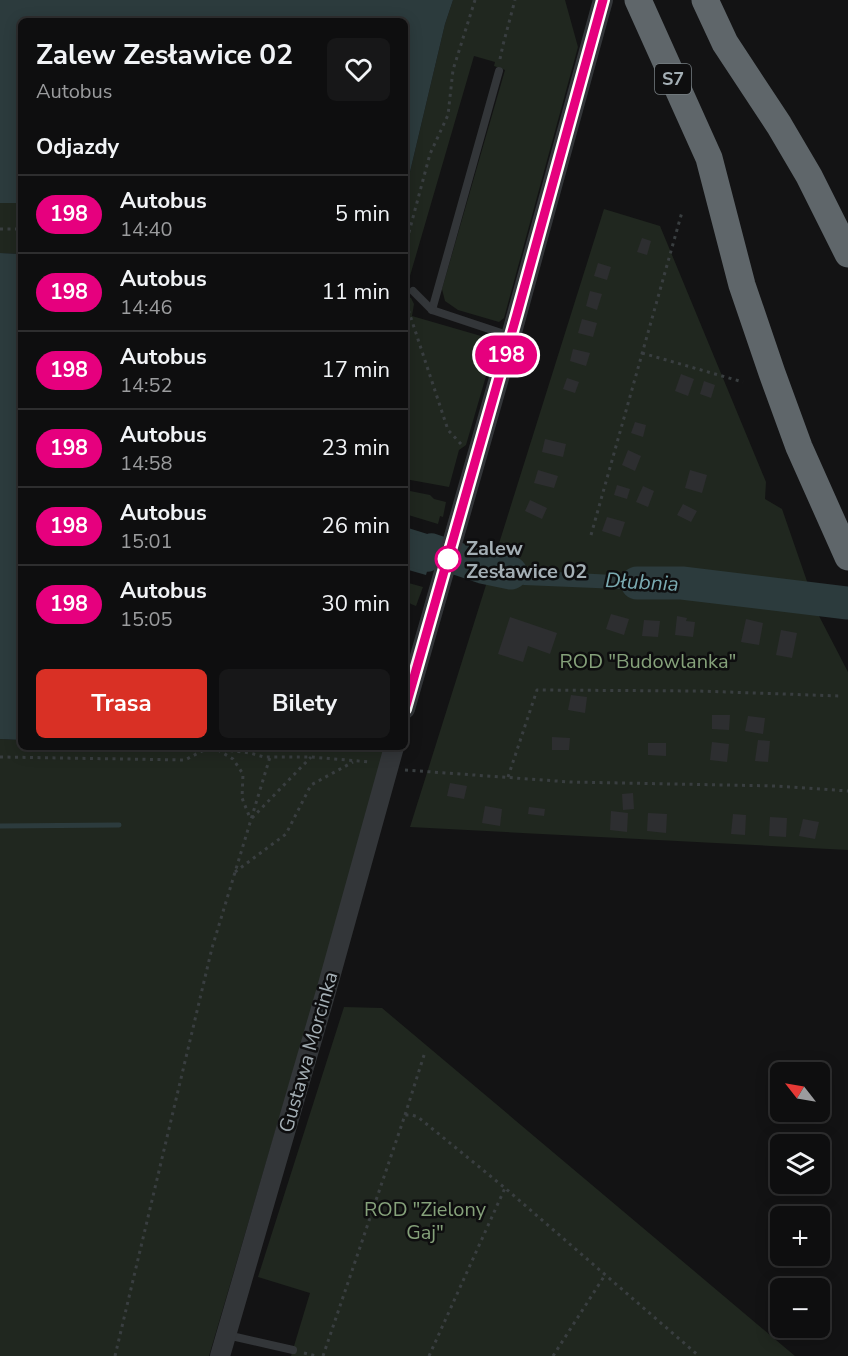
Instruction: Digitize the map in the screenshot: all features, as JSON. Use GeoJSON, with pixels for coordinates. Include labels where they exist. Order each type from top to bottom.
{"type":"FeatureCollection","features":[{"type":"Feature","properties":{"kind":"highway","name":"S7"},"geometry":{"type":"LineString","coordinates":[[638,0],[709,158],[742,285],[800,447],[848,557]]}},
{"type":"Feature","properties":{"kind":"highway"},"geometry":{"type":"LineString","coordinates":[[705,0],[725,43],[779,125],[809,176],[848,254]]}},
{"type":"Feature","properties":{"kind":"street"},"geometry":{"type":"LineString","coordinates":[[408,698],[603,0]]}},
{"type":"Feature","properties":{"kind":"street","name":"Gustawa Morcinka"},"geometry":{"type":"LineString","coordinates":[[220,1356],[391,760]]}},
{"type":"Feature","properties":{"kind":"lane"},"geometry":{"type":"LineString","coordinates":[[432,310],[499,71]]}},
{"type":"Feature","properties":{"kind":"lane"},"geometry":{"type":"LineString","coordinates":[[413,291],[432,310],[511,336]]}},
{"type":"Feature","properties":{"kind":"lane"},"geometry":{"type":"LineString","coordinates":[[226,1334],[293,1350]]}},
{"type":"Feature","properties":{"kind":"path"},"geometry":{"type":"LineString","coordinates":[[408,236],[430,154],[448,115],[453,70],[475,0]]}},
{"type":"Feature","properties":{"kind":"path"},"geometry":{"type":"LineString","coordinates":[[499,71],[502,45],[515,0]]}},
{"type":"Feature","properties":{"kind":"path"},"geometry":{"type":"LineString","coordinates":[[591,534],[682,212]]}},
{"type":"Feature","properties":{"kind":"path"},"geometry":{"type":"LineString","coordinates":[[0,229],[18,229]]}},
{"type":"Feature","properties":{"kind":"path"},"geometry":{"type":"LineString","coordinates":[[408,308],[448,430],[476,460]]}},
{"type":"Feature","properties":{"kind":"path"},"geometry":{"type":"LineString","coordinates":[[642,352],[743,382]]}},
{"type":"Feature","properties":{"kind":"path"},"geometry":{"type":"LineString","coordinates":[[508,777],[537,690],[699,691],[839,696]]}},
{"type":"Feature","properties":{"kind":"path"},"geometry":{"type":"LineString","coordinates":[[0,757],[184,760],[202,751],[210,750]]}},
{"type":"Feature","properties":{"kind":"path"},"geometry":{"type":"LineString","coordinates":[[219,750],[233,759],[243,774],[242,798],[251,819]]}},
{"type":"Feature","properties":{"kind":"path"},"geometry":{"type":"LineString","coordinates":[[225,750],[264,757],[311,757],[355,761],[391,760],[508,777],[570,782],[777,786],[848,791]]}},
{"type":"Feature","properties":{"kind":"path"},"geometry":{"type":"LineString","coordinates":[[115,1356],[212,948],[270,757]]}},
{"type":"Feature","properties":{"kind":"path"},"geometry":{"type":"LineString","coordinates":[[251,819],[311,757]]}},
{"type":"Feature","properties":{"kind":"path"},"geometry":{"type":"LineString","coordinates":[[235,872],[286,834],[311,785],[355,761]]}},
{"type":"Feature","properties":{"kind":"path"},"geometry":{"type":"LineString","coordinates":[[323,1356],[425,1052]]}},
{"type":"Feature","properties":{"kind":"path"},"geometry":{"type":"LineString","coordinates":[[405,1115],[412,1114],[418,1117],[505,1188],[699,1356]]}},
{"type":"Feature","properties":{"kind":"path"},"geometry":{"type":"LineString","coordinates":[[429,1356],[505,1188]]}},
{"type":"Feature","properties":{"kind":"path"},"geometry":{"type":"LineString","coordinates":[[554,1356],[605,1275]]}},
{"type":"Feature","properties":{"kind":"green space"},"geometry":{"type":"Polygon","coordinates":[[[453,0],[565,0],[578,47],[504,318],[499,322],[458,310],[445,301],[442,289],[505,70],[494,66],[495,62],[474,56],[408,283],[408,180],[445,24],[453,0]]]}},
{"type":"Feature","properties":{"kind":"green space"},"geometry":{"type":"Polygon","coordinates":[[[0,203],[18,203],[18,254],[0,253],[0,203]]]}},
{"type":"Feature","properties":{"kind":"green space","name":"ROD \"Budowlanka\""},"geometry":{"type":"Polygon","coordinates":[[[604,209],[660,226],[766,482],[765,499],[782,509],[819,616],[848,672],[848,850],[410,827],[604,209]]]}},
{"type":"Feature","properties":{"kind":"green space"},"geometry":{"type":"Polygon","coordinates":[[[408,297],[414,304],[412,316],[488,338],[495,345],[466,445],[459,450],[449,487],[408,480],[408,297]]]}},
{"type":"Feature","properties":{"kind":"green space"},"geometry":{"type":"Polygon","coordinates":[[[408,491],[430,495],[434,499],[446,502],[443,517],[440,516],[438,524],[408,515],[408,491]]]}},
{"type":"Feature","properties":{"kind":"green space"},"geometry":{"type":"Polygon","coordinates":[[[408,583],[423,587],[416,606],[408,602],[408,583]]]}},
{"type":"Feature","properties":{"kind":"green space"},"geometry":{"type":"Polygon","coordinates":[[[0,739],[18,740],[18,750],[384,750],[315,997],[209,1356],[0,1356],[0,739]]]}},
{"type":"Feature","properties":{"kind":"green space","name":"ROD \"Zielony Gaj\""},"geometry":{"type":"Polygon","coordinates":[[[344,1007],[382,1008],[770,1335],[770,1338],[774,1338],[795,1356],[291,1356],[310,1293],[258,1277],[344,1007]]]}},
{"type":"Feature","properties":{"kind":"water"},"geometry":{"type":"Polygon","coordinates":[[[0,0],[453,0],[445,24],[408,180],[408,18],[18,18],[18,203],[0,203],[0,0]]]}},
{"type":"Feature","properties":{"kind":"water"},"geometry":{"type":"Polygon","coordinates":[[[0,253],[18,254],[18,740],[0,739],[0,253]]]}},
{"type":"Feature","properties":{"kind":"water"},"geometry":{"type":"Polygon","coordinates":[[[408,528],[437,537],[426,575],[408,570],[408,545],[429,551],[430,548],[408,541],[408,528]]]}},
{"type":"Feature","properties":{"kind":"water"},"geometry":{"type":"Polygon","coordinates":[[[471,553],[489,563],[497,561],[536,571],[653,577],[682,583],[643,590],[524,585],[465,576],[471,553]]]}},
{"type":"Feature","properties":{"kind":"building"},"geometry":{"type":"Polygon","coordinates":[[[642,238],[651,241],[647,255],[637,252],[642,238]]]}},
{"type":"Feature","properties":{"kind":"building"},"geometry":{"type":"Polygon","coordinates":[[[598,263],[611,267],[607,280],[594,276],[598,263]]]}},
{"type":"Feature","properties":{"kind":"building"},"geometry":{"type":"Polygon","coordinates":[[[590,291],[602,294],[597,310],[586,306],[590,291]]]}},
{"type":"Feature","properties":{"kind":"building"},"geometry":{"type":"Polygon","coordinates":[[[582,319],[597,323],[593,337],[578,333],[582,319]]]}},
{"type":"Feature","properties":{"kind":"building"},"geometry":{"type":"Polygon","coordinates":[[[573,349],[590,353],[586,366],[570,361],[573,349]]]}},
{"type":"Feature","properties":{"kind":"building"},"geometry":{"type":"Polygon","coordinates":[[[681,374],[694,379],[688,396],[675,391],[681,374]]]}},
{"type":"Feature","properties":{"kind":"building"},"geometry":{"type":"Polygon","coordinates":[[[567,378],[579,382],[575,393],[563,389],[567,378]]]}},
{"type":"Feature","properties":{"kind":"building"},"geometry":{"type":"Polygon","coordinates":[[[704,381],[715,385],[711,398],[700,394],[704,381]]]}},
{"type":"Feature","properties":{"kind":"building"},"geometry":{"type":"Polygon","coordinates":[[[635,422],[646,425],[643,437],[631,433],[635,422]]]}},
{"type":"Feature","properties":{"kind":"building"},"geometry":{"type":"Polygon","coordinates":[[[545,439],[566,444],[563,457],[542,452],[545,439]]]}},
{"type":"Feature","properties":{"kind":"building"},"geometry":{"type":"Polygon","coordinates":[[[628,450],[641,456],[635,471],[622,465],[628,450]]]}},
{"type":"Feature","properties":{"kind":"building"},"geometry":{"type":"Polygon","coordinates":[[[538,470],[558,476],[554,488],[534,483],[538,470]]]}},
{"type":"Feature","properties":{"kind":"building"},"geometry":{"type":"Polygon","coordinates":[[[690,470],[707,475],[702,493],[685,488],[690,470]]]}},
{"type":"Feature","properties":{"kind":"building"},"geometry":{"type":"Polygon","coordinates":[[[617,485],[630,489],[627,499],[614,495],[617,485]]]}},
{"type":"Feature","properties":{"kind":"building"},"geometry":{"type":"Polygon","coordinates":[[[643,486],[654,491],[648,507],[636,502],[643,486]]]}},
{"type":"Feature","properties":{"kind":"building"},"geometry":{"type":"Polygon","coordinates":[[[530,500],[547,508],[542,519],[525,511],[530,500]]]}},
{"type":"Feature","properties":{"kind":"building"},"geometry":{"type":"Polygon","coordinates":[[[683,504],[697,511],[691,522],[677,515],[683,504]]]}},
{"type":"Feature","properties":{"kind":"building"},"geometry":{"type":"Polygon","coordinates":[[[607,517],[625,522],[620,537],[602,531],[607,517]]]}},
{"type":"Feature","properties":{"kind":"building"},"geometry":{"type":"Polygon","coordinates":[[[611,614],[629,619],[624,635],[606,629],[611,614]]]}},
{"type":"Feature","properties":{"kind":"building"},"geometry":{"type":"Polygon","coordinates":[[[677,616],[687,618],[686,621],[695,622],[693,637],[675,635],[677,616]]]}},
{"type":"Feature","properties":{"kind":"building"},"geometry":{"type":"Polygon","coordinates":[[[510,617],[557,633],[550,654],[528,646],[523,662],[498,654],[510,617]]]}},
{"type":"Feature","properties":{"kind":"building"},"geometry":{"type":"Polygon","coordinates":[[[746,619],[763,623],[759,645],[741,642],[746,619]]]}},
{"type":"Feature","properties":{"kind":"building"},"geometry":{"type":"Polygon","coordinates":[[[644,620],[660,621],[658,637],[642,636],[644,620]]]}},
{"type":"Feature","properties":{"kind":"building"},"geometry":{"type":"Polygon","coordinates":[[[781,630],[797,633],[792,658],[776,655],[781,630]]]}},
{"type":"Feature","properties":{"kind":"building"},"geometry":{"type":"Polygon","coordinates":[[[571,695],[587,697],[585,713],[568,710],[571,695]]]}},
{"type":"Feature","properties":{"kind":"building"},"geometry":{"type":"Polygon","coordinates":[[[712,715],[730,715],[729,730],[712,729],[712,715]]]}},
{"type":"Feature","properties":{"kind":"building"},"geometry":{"type":"Polygon","coordinates":[[[748,716],[765,718],[763,734],[745,731],[748,716]]]}},
{"type":"Feature","properties":{"kind":"building"},"geometry":{"type":"Polygon","coordinates":[[[552,737],[570,738],[569,750],[552,750],[552,737]]]}},
{"type":"Feature","properties":{"kind":"building"},"geometry":{"type":"Polygon","coordinates":[[[758,740],[770,741],[768,762],[755,761],[758,740]]]}},
{"type":"Feature","properties":{"kind":"building"},"geometry":{"type":"Polygon","coordinates":[[[712,742],[729,744],[727,762],[710,760],[712,742]]]}},
{"type":"Feature","properties":{"kind":"building"},"geometry":{"type":"Polygon","coordinates":[[[648,743],[666,743],[666,756],[648,755],[648,743]]]}},
{"type":"Feature","properties":{"kind":"building"},"geometry":{"type":"Polygon","coordinates":[[[450,783],[467,786],[464,799],[447,796],[450,783]]]}},
{"type":"Feature","properties":{"kind":"building"},"geometry":{"type":"Polygon","coordinates":[[[633,793],[634,809],[623,810],[622,794],[633,793]]]}},
{"type":"Feature","properties":{"kind":"building"},"geometry":{"type":"Polygon","coordinates":[[[485,806],[502,809],[500,826],[482,823],[485,806]]]}},
{"type":"Feature","properties":{"kind":"building"},"geometry":{"type":"Polygon","coordinates":[[[529,807],[545,809],[544,816],[528,814],[529,807]]]}},
{"type":"Feature","properties":{"kind":"building"},"geometry":{"type":"Polygon","coordinates":[[[611,811],[628,813],[627,832],[610,830],[611,811]]]}},
{"type":"Feature","properties":{"kind":"building"},"geometry":{"type":"Polygon","coordinates":[[[648,813],[667,814],[666,833],[647,831],[648,813]]]}},
{"type":"Feature","properties":{"kind":"building"},"geometry":{"type":"Polygon","coordinates":[[[733,814],[746,815],[745,835],[731,834],[733,814]]]}},
{"type":"Feature","properties":{"kind":"building"},"geometry":{"type":"Polygon","coordinates":[[[770,817],[787,818],[786,837],[769,836],[770,817]]]}},
{"type":"Feature","properties":{"kind":"building"},"geometry":{"type":"Polygon","coordinates":[[[803,819],[819,822],[815,839],[799,836],[803,819]]]}},
{"type":"Feature","properties":{"kind":"waterway","name":"Dłubnia"},"geometry":{"type":"LineString","coordinates":[[408,549],[427,555],[432,550],[482,567],[511,573]]}},
{"type":"Feature","properties":{"kind":"waterway","name":"Dłubnia"},"geometry":{"type":"LineString","coordinates":[[637,583],[682,583],[848,603]]}},
{"type":"Feature","properties":{"kind":"waterway"},"geometry":{"type":"LineString","coordinates":[[0,826],[119,825]]}},
{"type":"Feature","properties":{"kind":"bus line","name":"198"},"geometry":{"type":"LineString","coordinates":[[408,698],[603,0]]}},
{"type":"Feature","properties":{"kind":"place","name":"Zalew Zesławice 02"},"geometry":{"type":"Point","coordinates":[448,559]}}]}
